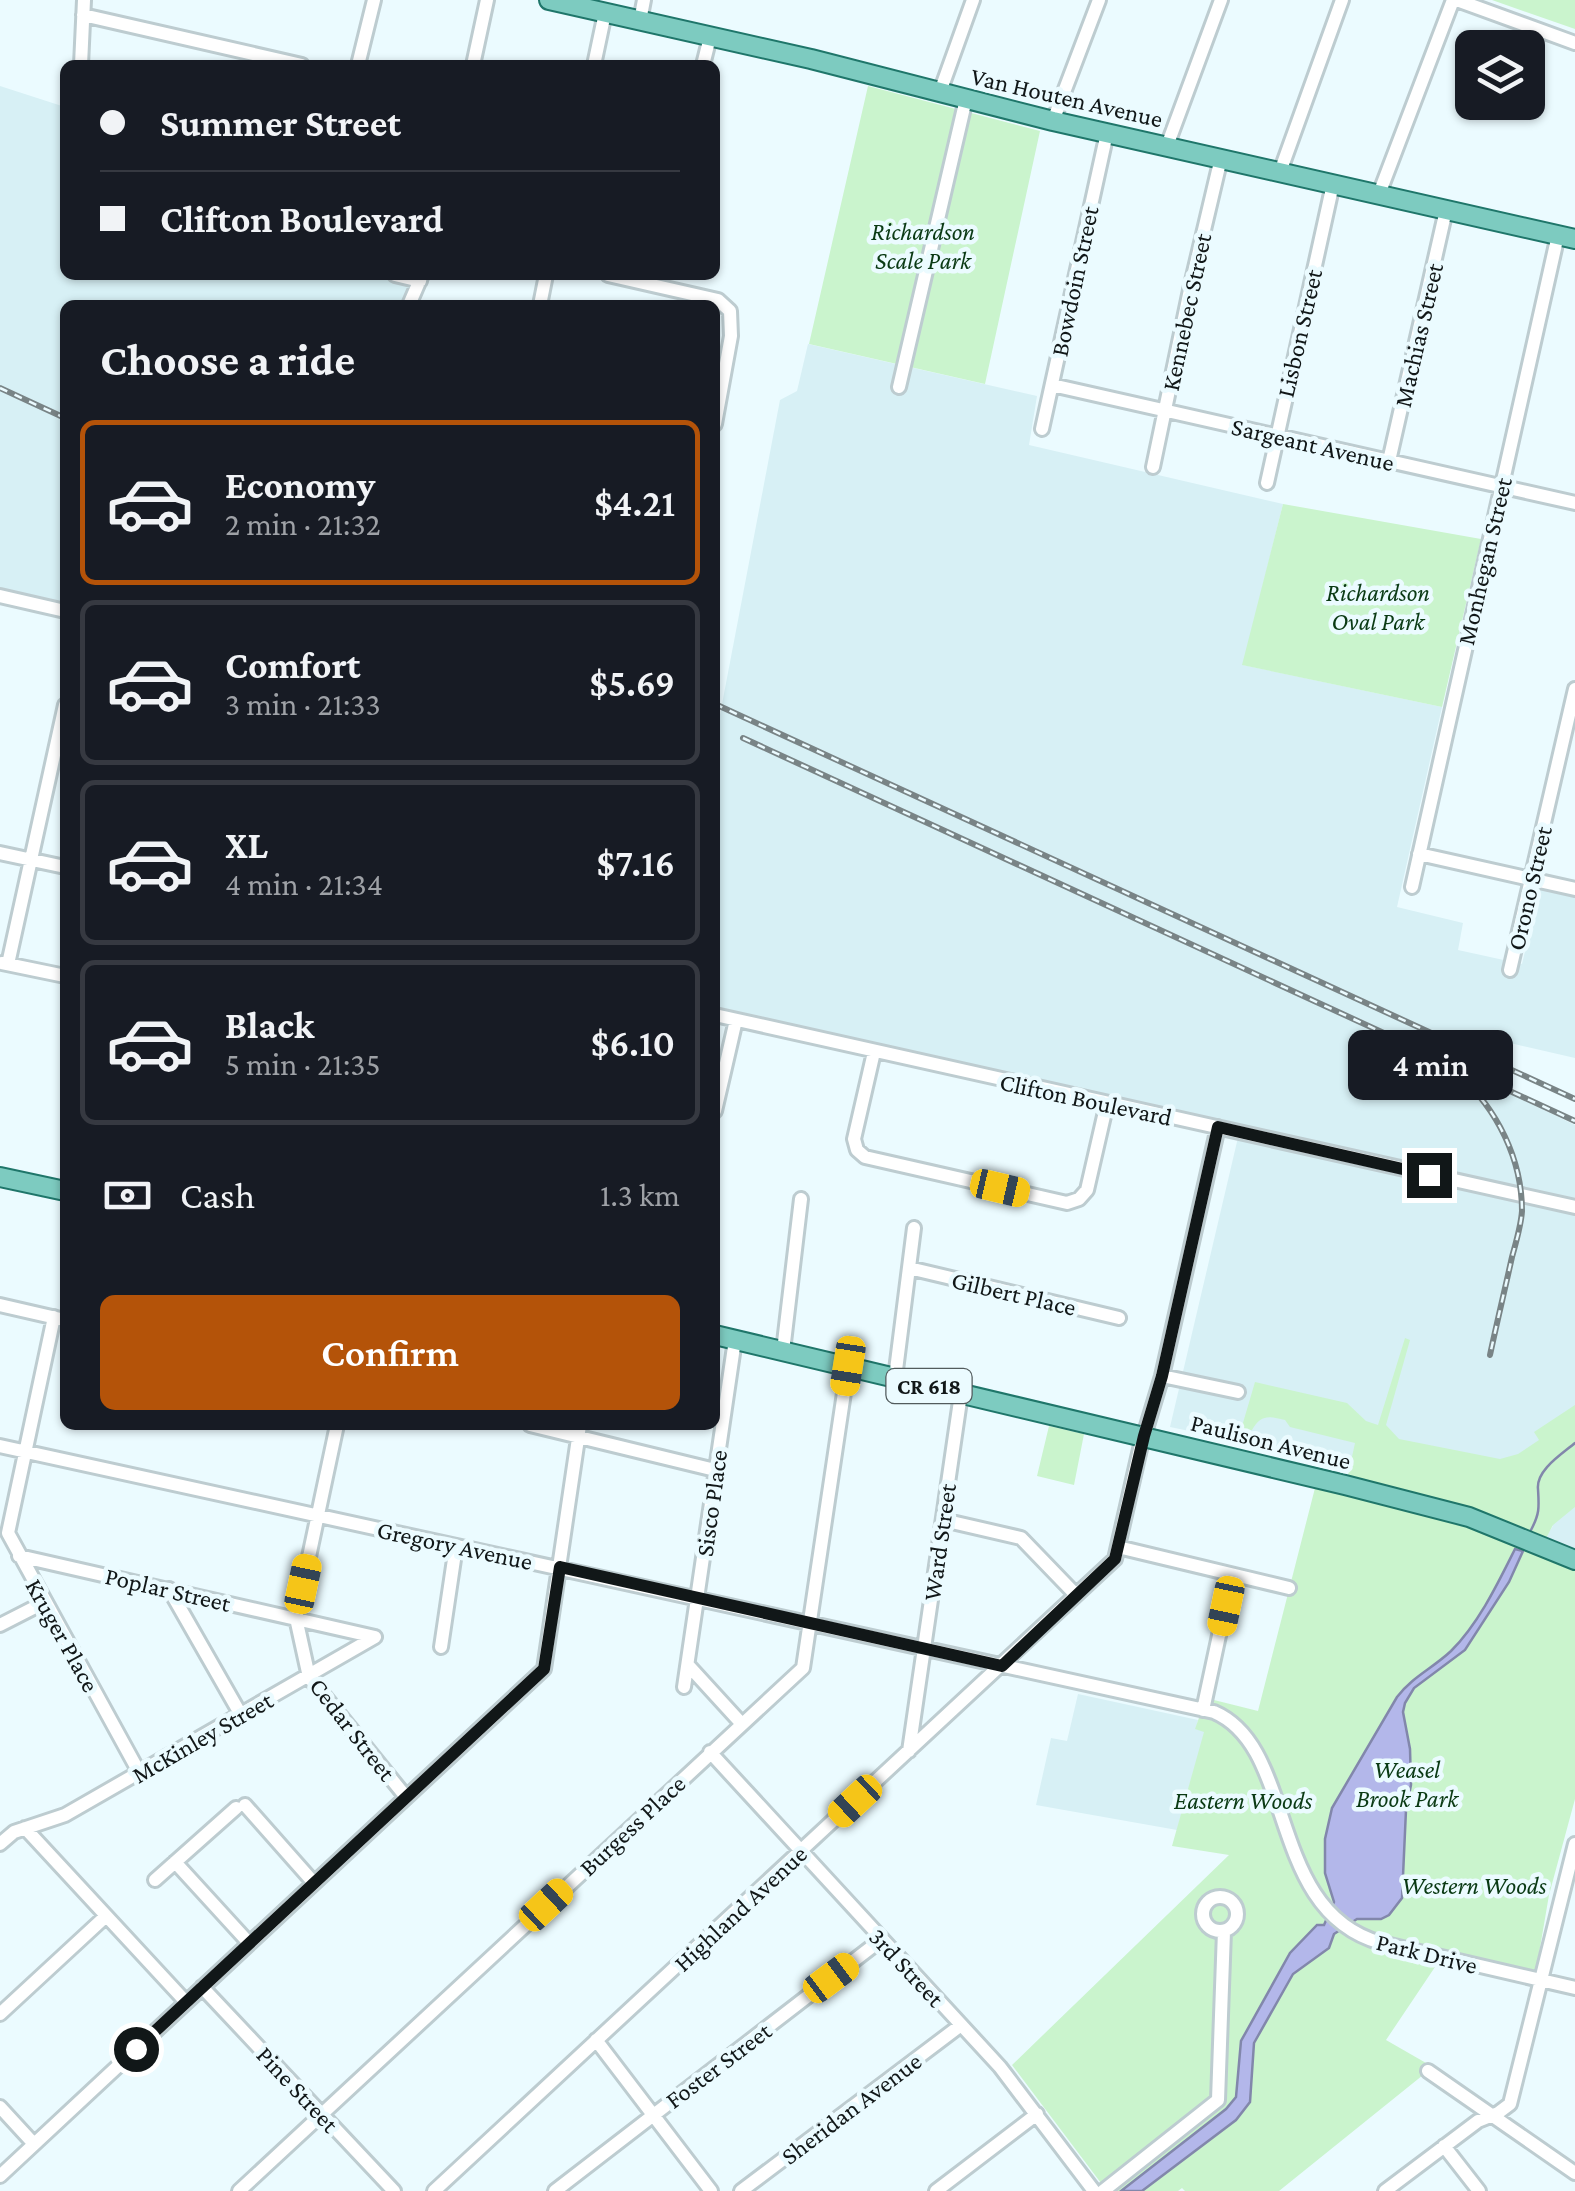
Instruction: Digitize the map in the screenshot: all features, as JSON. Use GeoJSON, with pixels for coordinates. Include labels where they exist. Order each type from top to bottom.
{"type":"FeatureCollection","features":[{"type":"Feature","properties":{"kind":"main road","name":"Van Houten Avenue"},"geometry":{"type":"LineString","coordinates":[[549,0],[1053,121],[1566,237]]}},
{"type":"Feature","properties":{"kind":"main road"},"geometry":{"type":"LineString","coordinates":[[0,1176],[60,1190]]}},
{"type":"Feature","properties":{"kind":"main road","name":"Paulison Avenue"},"geometry":{"type":"LineString","coordinates":[[720,1336],[1469,1517],[1575,1560]]}},
{"type":"Feature","properties":{"kind":"street"},"geometry":{"type":"LineString","coordinates":[[359,60],[374,0]]}},
{"type":"Feature","properties":{"kind":"street"},"geometry":{"type":"LineString","coordinates":[[474,60],[488,0]]}},
{"type":"Feature","properties":{"kind":"street"},"geometry":{"type":"LineString","coordinates":[[640,21],[644,0]]}},
{"type":"Feature","properties":{"kind":"street"},"geometry":{"type":"LineString","coordinates":[[940,92],[973,0]]}},
{"type":"Feature","properties":{"kind":"street"},"geometry":{"type":"LineString","coordinates":[[1053,121],[1098,0]]}},
{"type":"Feature","properties":{"kind":"street"},"geometry":{"type":"LineString","coordinates":[[1167,146],[1220,0]]}},
{"type":"Feature","properties":{"kind":"street"},"geometry":{"type":"LineString","coordinates":[[1280,172],[1342,0]]}},
{"type":"Feature","properties":{"kind":"street"},"geometry":{"type":"LineString","coordinates":[[1379,194],[1455,0],[1575,43]]}},
{"type":"Feature","properties":{"kind":"street"},"geometry":{"type":"LineString","coordinates":[[81,60],[84,7],[283,60]]}},
{"type":"Feature","properties":{"kind":"street"},"geometry":{"type":"LineString","coordinates":[[595,60],[605,13]]}},
{"type":"Feature","properties":{"kind":"street"},"geometry":{"type":"LineString","coordinates":[[704,60],[710,36]]}},
{"type":"Feature","properties":{"kind":"street"},"geometry":{"type":"LineString","coordinates":[[899,387],[966,100]]}},
{"type":"Feature","properties":{"kind":"street","name":"Bowdoin Street"},"geometry":{"type":"LineString","coordinates":[[1042,429],[1107,133]]}},
{"type":"Feature","properties":{"kind":"street","name":"Kennebec Street"},"geometry":{"type":"LineString","coordinates":[[1154,468],[1221,158]]}},
{"type":"Feature","properties":{"kind":"street","name":"Lisbon Street"},"geometry":{"type":"LineString","coordinates":[[1267,483],[1333,184]]}},
{"type":"Feature","properties":{"kind":"street","name":"Machias Street"},"geometry":{"type":"LineString","coordinates":[[1389,461],[1446,210]]}},
{"type":"Feature","properties":{"kind":"street","name":"Monhegan Street"},"geometry":{"type":"LineString","coordinates":[[1412,888],[1502,486],[1566,237]]}},
{"type":"Feature","properties":{"kind":"street"},"geometry":{"type":"LineString","coordinates":[[630,280],[718,300]]}},
{"type":"Feature","properties":{"kind":"street"},"geometry":{"type":"LineString","coordinates":[[720,302],[730,311],[730,336],[720,392]]}},
{"type":"Feature","properties":{"kind":"street","name":"Sargeant Avenue"},"geometry":{"type":"LineString","coordinates":[[1052,385],[1575,503]]}},
{"type":"Feature","properties":{"kind":"street"},"geometry":{"type":"LineString","coordinates":[[0,596],[60,610]]}},
{"type":"Feature","properties":{"kind":"street","name":"Orono Street"},"geometry":{"type":"LineString","coordinates":[[1510,970],[1575,689]]}},
{"type":"Feature","properties":{"kind":"street"},"geometry":{"type":"LineString","coordinates":[[60,728],[4,963],[60,975]]}},
{"type":"Feature","properties":{"kind":"street"},"geometry":{"type":"LineString","coordinates":[[0,853],[60,866]]}},
{"type":"Feature","properties":{"kind":"street"},"geometry":{"type":"LineString","coordinates":[[1419,854],[1575,889]]}},
{"type":"Feature","properties":{"kind":"street","name":"Clifton Boulevard"},"geometry":{"type":"LineString","coordinates":[[720,1016],[1575,1208]]}},
{"type":"Feature","properties":{"kind":"street"},"geometry":{"type":"LineString","coordinates":[[720,1089],[736,1020]]}},
{"type":"Feature","properties":{"kind":"street"},"geometry":{"type":"LineString","coordinates":[[874,1052],[854,1140],[865,1157],[1067,1203],[1079,1199],[1087,1190],[1108,1104]]}},
{"type":"Feature","properties":{"kind":"street","name":"Highland Avenue"},"geometry":{"type":"LineString","coordinates":[[434,2191],[1115,1559],[1162,1376],[1218,1127]]}},
{"type":"Feature","properties":{"kind":"street"},"geometry":{"type":"LineString","coordinates":[[783,1351],[801,1199]]}},
{"type":"Feature","properties":{"kind":"street"},"geometry":{"type":"LineString","coordinates":[[896,1378],[914,1228]]}},
{"type":"Feature","properties":{"kind":"street","name":"Gilbert Place"},"geometry":{"type":"LineString","coordinates":[[909,1268],[1119,1318]]}},
{"type":"Feature","properties":{"kind":"street"},"geometry":{"type":"LineString","coordinates":[[0,1305],[59,1319]]}},
{"type":"Feature","properties":{"kind":"street","name":"Kruger Place"},"geometry":{"type":"LineString","coordinates":[[59,1319],[8,1524],[11,1542],[139,1772]]}},
{"type":"Feature","properties":{"kind":"street","name":"Sisco Place"},"geometry":{"type":"LineString","coordinates":[[684,1687],[736,1340]]}},
{"type":"Feature","properties":{"kind":"street","name":"Burgess Place"},"geometry":{"type":"LineString","coordinates":[[239,2191],[802,1668],[848,1366]]}},
{"type":"Feature","properties":{"kind":"street"},"geometry":{"type":"LineString","coordinates":[[1162,1376],[1238,1392]]}},
{"type":"Feature","properties":{"kind":"street","name":"Ward Street"},"geometry":{"type":"LineString","coordinates":[[909,1751],[961,1394]]}},
{"type":"Feature","properties":{"kind":"street","name":"Cedar Street"},"geometry":{"type":"LineString","coordinates":[[336,1430],[296,1618],[308,1677],[406,1797]]}},
{"type":"Feature","properties":{"kind":"street"},"geometry":{"type":"LineString","coordinates":[[0,2176],[544,1669],[580,1431],[715,1470]]}},
{"type":"Feature","properties":{"kind":"street","name":"Gregory Avenue"},"geometry":{"type":"LineString","coordinates":[[0,1446],[1204,1710]]}},
{"type":"Feature","properties":{"kind":"street"},"geometry":{"type":"LineString","coordinates":[[943,1520],[1021,1538],[1076,1595]]}},
{"type":"Feature","properties":{"kind":"street"},"geometry":{"type":"LineString","coordinates":[[441,1647],[456,1546]]}},
{"type":"Feature","properties":{"kind":"street"},"geometry":{"type":"LineString","coordinates":[[1118,1547],[1289,1588]]}},
{"type":"Feature","properties":{"kind":"street","name":"Poplar Street"},"geometry":{"type":"LineString","coordinates":[[19,1556],[375,1637]]}},
{"type":"Feature","properties":{"kind":"street"},"geometry":{"type":"LineString","coordinates":[[1204,1710],[1232,1575]]}},
{"type":"Feature","properties":{"kind":"street"},"geometry":{"type":"LineString","coordinates":[[169,1589],[240,1714]]}},
{"type":"Feature","properties":{"kind":"street"},"geometry":{"type":"LineString","coordinates":[[0,1625],[45,1602]]}},
{"type":"Feature","properties":{"kind":"street","name":"McKinley Street"},"geometry":{"type":"LineString","coordinates":[[0,1844],[14,1832],[65,1815],[375,1637]]}},
{"type":"Feature","properties":{"kind":"street"},"geometry":{"type":"LineString","coordinates":[[688,1665],[741,1724]]}},
{"type":"Feature","properties":{"kind":"street","name":"Park Drive"},"geometry":{"type":"LineString","coordinates":[[1204,1710],[1236,1725],[1252,1746],[1305,1877],[1325,1909],[1353,1932],[1380,1942],[1575,1988]]}},
{"type":"Feature","properties":{"kind":"street","name":"3rd Street"},"geometry":{"type":"LineString","coordinates":[[710,1752],[961,2025],[1037,2114],[1094,2191]]}},
{"type":"Feature","properties":{"kind":"street"},"geometry":{"type":"LineString","coordinates":[[155,1880],[240,1807],[314,1883]]}},
{"type":"Feature","properties":{"kind":"street"},"geometry":{"type":"LineString","coordinates":[[24,1828],[186,2002]]}},
{"type":"Feature","properties":{"kind":"street"},"geometry":{"type":"LineString","coordinates":[[1386,2191],[1478,2120],[1510,2104],[1572,1869],[1575,1844]]}},
{"type":"Feature","properties":{"kind":"street"},"geometry":{"type":"LineString","coordinates":[[175,1862],[249,1943]]}},
{"type":"Feature","properties":{"kind":"street"},"geometry":{"type":"LineString","coordinates":[[0,2014],[106,1916]]}},
{"type":"Feature","properties":{"kind":"street"},"geometry":{"type":"LineString","coordinates":[[1102,2191],[1218,2100],[1224,1931]]}},
{"type":"Feature","properties":{"kind":"street","name":"Foster Street"},"geometry":{"type":"LineString","coordinates":[[555,2191],[882,1940]]}},
{"type":"Feature","properties":{"kind":"street","name":"Pine Street"},"geometry":{"type":"LineString","coordinates":[[202,1987],[394,2191]]}},
{"type":"Feature","properties":{"kind":"street","name":"Sheridan Avenue"},"geometry":{"type":"LineString","coordinates":[[741,2191],[961,2025]]}},
{"type":"Feature","properties":{"kind":"street"},"geometry":{"type":"LineString","coordinates":[[596,2040],[711,2191]]}},
{"type":"Feature","properties":{"kind":"street"},"geometry":{"type":"LineString","coordinates":[[1428,2071],[1575,2173]]}},
{"type":"Feature","properties":{"kind":"street"},"geometry":{"type":"LineString","coordinates":[[0,2107],[34,2144]]}},
{"type":"Feature","properties":{"kind":"street"},"geometry":{"type":"LineString","coordinates":[[936,2191],[1037,2114]]}},
{"type":"Feature","properties":{"kind":"street"},"geometry":{"type":"LineString","coordinates":[[1444,2146],[1479,2191]]}},
{"type":"Feature","properties":{"kind":"shaded area"},"geometry":{"type":"Polygon","coordinates":[[[0,86],[60,105],[60,280],[421,280],[411,300],[60,300],[60,609],[0,596],[0,86]]]}},
{"type":"Feature","properties":{"kind":"shaded area"},"geometry":{"type":"Polygon","coordinates":[[[808,344],[1037,396],[1029,445],[1283,504],[1243,665],[1442,707],[1397,907],[1463,923],[1458,950],[1522,964],[1540,888],[1575,896],[1575,1058],[1471,1034],[1455,1067],[1575,1125],[1575,1552],[1545,1538],[1553,1526],[1488,1499],[1350,1464],[1170,1427],[1240,1129],[720,1014],[720,715],[780,400],[797,391],[808,344]]]}},
{"type":"Feature","properties":{"kind":"shaded area"},"geometry":{"type":"Polygon","coordinates":[[[1078,1694],[1198,1720],[1196,1729],[1205,1731],[1177,1830],[1036,1805],[1051,1738],[1067,1741],[1078,1694]]]}},
{"type":"Feature","properties":{"kind":"green space"},"geometry":{"type":"Polygon","coordinates":[[[1492,0],[1575,0],[1575,29],[1492,0]]]}},
{"type":"Feature","properties":{"kind":"green space","name":"Richardson Scale Park"},"geometry":{"type":"Polygon","coordinates":[[[868,86],[1040,131],[985,384],[809,344],[868,86]]]}},
{"type":"Feature","properties":{"kind":"green space","name":"Richardson Oval Park"},"geometry":{"type":"Polygon","coordinates":[[[1283,504],[1481,539],[1442,707],[1242,665],[1283,504]]]}},
{"type":"Feature","properties":{"kind":"green space","name":"Weasel Brook Park"},"geometry":{"type":"Polygon","coordinates":[[[1405,1338],[1410,1340],[1386,1425],[1399,1439],[1500,1459],[1518,1454],[1539,1440],[1534,1432],[1575,1405],[1575,1507],[1553,1525],[1542,1546],[1575,1560],[1575,1799],[1549,1895],[1536,1971],[1439,1950],[1435,1967],[1386,2040],[1433,2067],[1279,2191],[1107,2191],[1012,2065],[1229,1855],[1172,1846],[1204,1732],[1195,1729],[1206,1698],[1258,1711],[1315,1488],[1459,1515],[1348,1475],[1355,1443],[1290,1427],[1285,1420],[1270,1417],[1240,1433],[1255,1382],[1347,1403],[1366,1421],[1378,1425],[1405,1338]]]}},
{"type":"Feature","properties":{"kind":"green space"},"geometry":{"type":"Polygon","coordinates":[[[1049,1426],[1084,1434],[1074,1485],[1037,1476],[1049,1426]]]}},
{"type":"Feature","properties":{"kind":"water"},"geometry":{"type":"Polygon","coordinates":[[[1515,1549],[1523,1551],[1509,1582],[1465,1650],[1414,1688],[1405,1703],[1411,1785],[1402,1898],[1389,1915],[1357,1919],[1334,1934],[1329,1948],[1293,1974],[1254,2043],[1250,2102],[1236,2120],[1142,2191],[1121,2191],[1236,2097],[1241,2041],[1290,1953],[1317,1925],[1324,1925],[1334,1902],[1325,1873],[1325,1839],[1332,1808],[1397,1697],[1461,1640],[1515,1549]]]}},
{"type":"Feature","properties":{"kind":"waterway"},"geometry":{"type":"LineString","coordinates":[[1531,1530],[1539,1505],[1541,1475],[1575,1443]]}},
{"type":"Feature","properties":{"kind":"railway"},"geometry":{"type":"LineString","coordinates":[[0,388],[60,416]]}},
{"type":"Feature","properties":{"kind":"railway"},"geometry":{"type":"LineString","coordinates":[[720,706],[1575,1099]]}},
{"type":"Feature","properties":{"kind":"railway"},"geometry":{"type":"LineString","coordinates":[[743,738],[1575,1121]]}},
{"type":"Feature","properties":{"kind":"railway"},"geometry":{"type":"LineString","coordinates":[[1459,1075],[1496,1119],[1512,1154],[1521,1192],[1521,1222],[1490,1355]]}},
{"type":"Feature","properties":{"kind":"route"},"geometry":{"type":"LineString","coordinates":[[136,2049],[544,1669],[560,1567],[1002,1666],[1115,1559],[1162,1376],[1218,1127],[1429,1175]]}},
{"type":"Feature","properties":{"kind":"park label","name":"Eastern Woods"},"geometry":{"type":"Point","coordinates":[1243,1800]}},
{"type":"Feature","properties":{"kind":"park label","name":"Western Woods"},"geometry":{"type":"Point","coordinates":[1474,1885]}}]}
